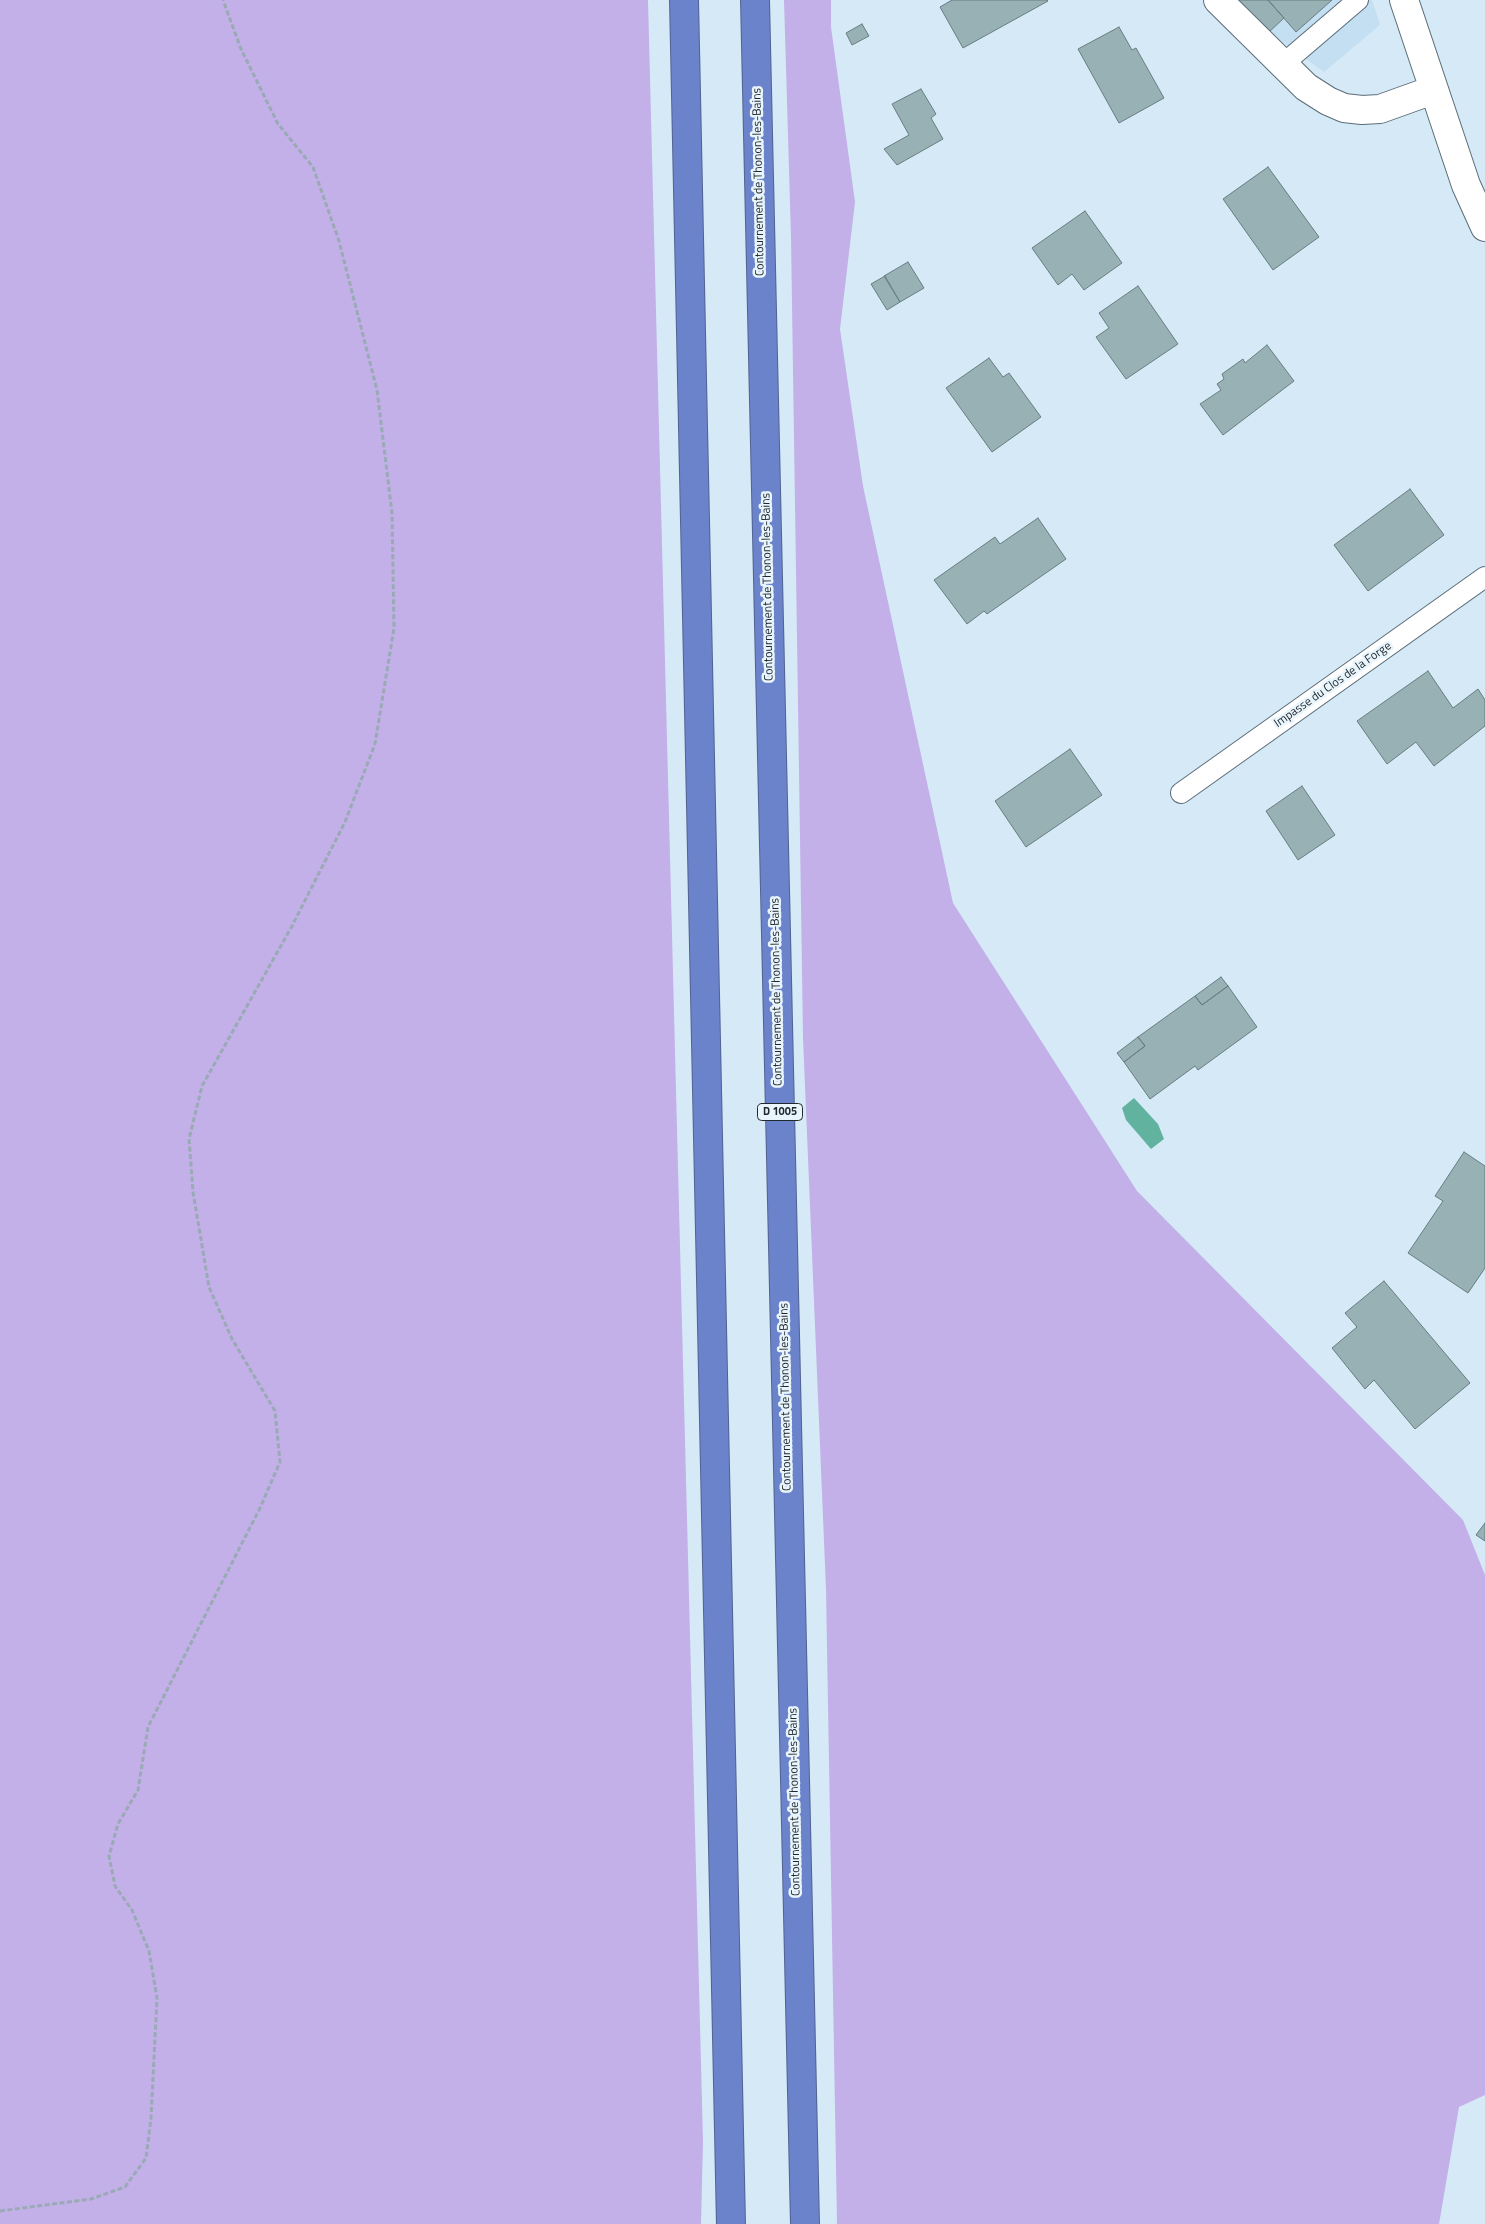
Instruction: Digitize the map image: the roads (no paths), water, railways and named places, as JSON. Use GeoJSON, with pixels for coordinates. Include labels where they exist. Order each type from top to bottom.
{"type":"FeatureCollection","features":[{"type":"Feature","properties":{"kind":"highway"},"geometry":{"type":"LineString","coordinates":[[684,0],[731,2224]]}},
{"type":"Feature","properties":{"kind":"highway","name":"Contournement de Thonon-les-Bains"},"geometry":{"type":"LineString","coordinates":[[755,0],[805,2224]]}},
{"type":"Feature","properties":{"kind":"street"},"geometry":{"type":"LineString","coordinates":[[1218,0],[1306,87],[1328,101],[1344,108],[1380,109],[1433,90]]}},
{"type":"Feature","properties":{"kind":"street"},"geometry":{"type":"LineString","coordinates":[[1404,0],[1466,185],[1485,227]]}},
{"type":"Feature","properties":{"kind":"lane"},"geometry":{"type":"LineString","coordinates":[[1282,65],[1358,0]]}},
{"type":"Feature","properties":{"kind":"lane","name":"Impasse du Clos de la Forge"},"geometry":{"type":"LineString","coordinates":[[1181,793],[1485,577]]}}]}
